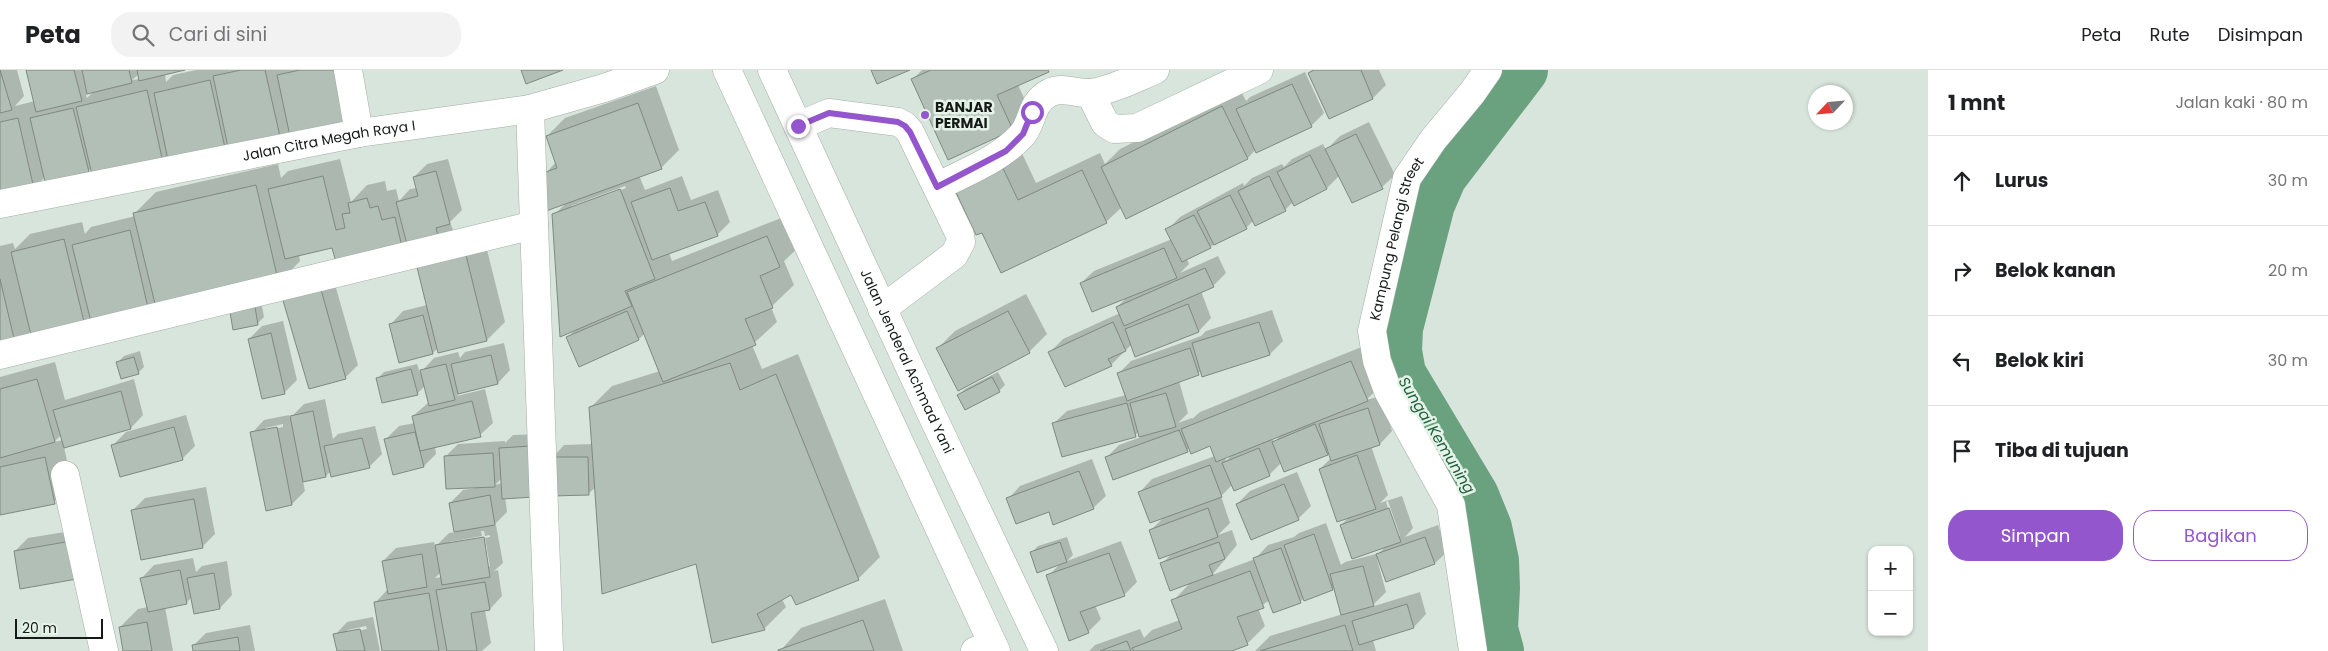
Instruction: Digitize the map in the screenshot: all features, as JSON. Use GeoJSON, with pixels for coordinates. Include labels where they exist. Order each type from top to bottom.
{"type":"FeatureCollection","features":[{"type":"Feature","properties":{"kind":"main road"},"geometry":{"type":"LineString","coordinates":[[348,70],[359,133]]}},
{"type":"Feature","properties":{"kind":"main road","name":"Jalan Citra Megah Raya I"},"geometry":{"type":"LineString","coordinates":[[0,204],[359,133],[530,109],[604,88],[655,70]]}},
{"type":"Feature","properties":{"kind":"main road"},"geometry":{"type":"LineString","coordinates":[[727,70],[893,428],[988,649]]}},
{"type":"Feature","properties":{"kind":"main road","name":"Jalan Jenderal Achmad Yani"},"geometry":{"type":"LineString","coordinates":[[772,70],[930,412],[1044,651]]}},
{"type":"Feature","properties":{"kind":"main road"},"geometry":{"type":"LineString","coordinates":[[937,187],[1006,151],[1023,134],[1040,98],[1052,91],[1066,90],[1090,93],[1129,81],[1155,70]]}},
{"type":"Feature","properties":{"kind":"main road"},"geometry":{"type":"LineString","coordinates":[[1090,93],[1105,123],[1114,129],[1137,128],[1259,70]]}},
{"type":"Feature","properties":{"kind":"main road","name":"Kampung Pelangi Street"},"geometry":{"type":"LineString","coordinates":[[1473,651],[1451,505],[1388,391],[1377,361],[1372,331],[1407,178],[1433,140],[1472,93],[1488,70]]}},
{"type":"Feature","properties":{"kind":"main road"},"geometry":{"type":"LineString","coordinates":[[530,109],[549,651]]}},
{"type":"Feature","properties":{"kind":"main road"},"geometry":{"type":"LineString","coordinates":[[798,126],[829,113],[898,122],[905,126],[910,132],[960,235],[958,248],[954,255],[882,309]]}},
{"type":"Feature","properties":{"kind":"main road"},"geometry":{"type":"LineString","coordinates":[[0,355],[534,225]]}},
{"type":"Feature","properties":{"kind":"main road"},"geometry":{"type":"LineString","coordinates":[[893,428],[930,412]]}},
{"type":"Feature","properties":{"kind":"main road"},"geometry":{"type":"LineString","coordinates":[[65,474],[104,651]]}},
{"type":"Feature","properties":{"kind":"building"},"geometry":{"type":"Polygon","coordinates":[[[0,70],[12,110],[0,113],[0,70]]]}},
{"type":"Feature","properties":{"kind":"building"},"geometry":{"type":"Polygon","coordinates":[[[26,70],[74,70],[82,101],[36,112],[26,70]]]}},
{"type":"Feature","properties":{"kind":"building"},"geometry":{"type":"Polygon","coordinates":[[[82,70],[129,70],[132,83],[87,94],[82,70]]]}},
{"type":"Feature","properties":{"kind":"building"},"geometry":{"type":"Polygon","coordinates":[[[137,70],[185,70],[139,81],[137,70]]]}},
{"type":"Feature","properties":{"kind":"building"},"geometry":{"type":"Polygon","coordinates":[[[241,70],[265,70],[281,141],[229,152],[213,76],[241,70]]]}},
{"type":"Feature","properties":{"kind":"building"},"geometry":{"type":"Polygon","coordinates":[[[300,70],[339,70],[352,128],[291,141],[277,75],[300,70]]]}},
{"type":"Feature","properties":{"kind":"building"},"geometry":{"type":"Polygon","coordinates":[[[521,70],[563,70],[526,84],[521,70]]]}},
{"type":"Feature","properties":{"kind":"building"},"geometry":{"type":"Polygon","coordinates":[[[871,70],[910,70],[877,84],[871,70]]]}},
{"type":"Feature","properties":{"kind":"building"},"geometry":{"type":"Polygon","coordinates":[[[931,70],[1048,70],[1049,72],[997,95],[1013,130],[948,160],[911,79],[931,70]]]}},
{"type":"Feature","properties":{"kind":"building"},"geometry":{"type":"Polygon","coordinates":[[[1314,70],[1361,70],[1373,99],[1329,119],[1308,73],[1314,70]]]}},
{"type":"Feature","properties":{"kind":"building"},"geometry":{"type":"Polygon","coordinates":[[[210,80],[225,148],[168,160],[154,93],[210,80]]]}},
{"type":"Feature","properties":{"kind":"building"},"geometry":{"type":"Polygon","coordinates":[[[1292,84],[1312,127],[1256,153],[1236,109],[1292,84]]]}},
{"type":"Feature","properties":{"kind":"building"},"geometry":{"type":"Polygon","coordinates":[[[147,90],[164,167],[94,183],[76,107],[147,90]]]}},
{"type":"Feature","properties":{"kind":"building"},"geometry":{"type":"Polygon","coordinates":[[[638,103],[662,169],[546,211],[543,173],[557,168],[546,136],[638,103]]]}},
{"type":"Feature","properties":{"kind":"building"},"geometry":{"type":"Polygon","coordinates":[[[1222,106],[1248,159],[1126,219],[1101,167],[1222,106]]]}},
{"type":"Feature","properties":{"kind":"building"},"geometry":{"type":"Polygon","coordinates":[[[73,108],[89,172],[45,182],[30,118],[73,108]]]}},
{"type":"Feature","properties":{"kind":"building"},"geometry":{"type":"Polygon","coordinates":[[[18,118],[34,189],[0,197],[0,122],[18,118]]]}},
{"type":"Feature","properties":{"kind":"building"},"geometry":{"type":"Polygon","coordinates":[[[1356,134],[1383,189],[1352,203],[1325,149],[1356,134]]]}},
{"type":"Feature","properties":{"kind":"building"},"geometry":{"type":"Polygon","coordinates":[[[1310,155],[1327,189],[1294,206],[1277,172],[1310,155]]]}},
{"type":"Feature","properties":{"kind":"building"},"geometry":{"type":"Polygon","coordinates":[[[1001,164],[1018,200],[1082,170],[1107,223],[1001,273],[982,233],[976,235],[953,186],[1001,164]]]}},
{"type":"Feature","properties":{"kind":"building"},"geometry":{"type":"Polygon","coordinates":[[[436,171],[450,224],[436,228],[440,244],[409,252],[396,202],[418,196],[413,177],[436,171]]]}},
{"type":"Feature","properties":{"kind":"building"},"geometry":{"type":"Polygon","coordinates":[[[323,176],[336,230],[345,228],[342,214],[350,213],[348,203],[367,198],[370,208],[378,206],[382,220],[395,217],[403,251],[337,266],[332,248],[285,259],[268,189],[323,176]]]}},
{"type":"Feature","properties":{"kind":"building"},"geometry":{"type":"Polygon","coordinates":[[[1269,176],[1286,211],[1255,226],[1238,191],[1269,176]]]}},
{"type":"Feature","properties":{"kind":"building"},"geometry":{"type":"Polygon","coordinates":[[[256,185],[279,284],[157,312],[133,213],[256,185]]]}},
{"type":"Feature","properties":{"kind":"building"},"geometry":{"type":"Polygon","coordinates":[[[670,188],[678,211],[705,202],[718,236],[652,260],[631,202],[670,188]]]}},
{"type":"Feature","properties":{"kind":"building"},"geometry":{"type":"Polygon","coordinates":[[[620,189],[655,279],[625,291],[632,306],[560,337],[552,214],[620,189]]]}},
{"type":"Feature","properties":{"kind":"building"},"geometry":{"type":"Polygon","coordinates":[[[1230,195],[1247,229],[1214,245],[1197,211],[1230,195]]]}},
{"type":"Feature","properties":{"kind":"building"},"geometry":{"type":"Polygon","coordinates":[[[1194,215],[1211,248],[1182,262],[1165,229],[1194,215]]]}},
{"type":"Feature","properties":{"kind":"building"},"geometry":{"type":"Polygon","coordinates":[[[130,230],[149,312],[92,326],[72,245],[130,230]]]}},
{"type":"Feature","properties":{"kind":"building"},"geometry":{"type":"Polygon","coordinates":[[[767,236],[780,267],[760,276],[773,308],[745,319],[756,345],[663,382],[627,292],[767,236]]]}},
{"type":"Feature","properties":{"kind":"building"},"geometry":{"type":"Polygon","coordinates":[[[64,239],[85,326],[32,339],[11,252],[64,239]]]}},
{"type":"Feature","properties":{"kind":"building"},"geometry":{"type":"Polygon","coordinates":[[[1164,248],[1177,278],[1092,312],[1080,283],[1164,248]]]}},
{"type":"Feature","properties":{"kind":"building"},"geometry":{"type":"Polygon","coordinates":[[[465,251],[487,341],[438,353],[416,263],[465,251]]]}},
{"type":"Feature","properties":{"kind":"building"},"geometry":{"type":"Polygon","coordinates":[[[1205,268],[1214,287],[1124,326],[1116,307],[1205,268]]]}},
{"type":"Feature","properties":{"kind":"building"},"geometry":{"type":"Polygon","coordinates":[[[0,279],[16,347],[0,351],[0,279]]]}},
{"type":"Feature","properties":{"kind":"building"},"geometry":{"type":"Polygon","coordinates":[[[320,286],[346,379],[309,389],[282,297],[320,286]]]}},
{"type":"Feature","properties":{"kind":"building"},"geometry":{"type":"Polygon","coordinates":[[[1188,304],[1199,332],[1135,357],[1125,329],[1188,304]]]}},
{"type":"Feature","properties":{"kind":"building"},"geometry":{"type":"Polygon","coordinates":[[[255,307],[258,325],[233,330],[230,312],[255,307]]]}},
{"type":"Feature","properties":{"kind":"building"},"geometry":{"type":"Polygon","coordinates":[[[627,311],[639,340],[579,367],[566,337],[627,311]]]}},
{"type":"Feature","properties":{"kind":"building"},"geometry":{"type":"Polygon","coordinates":[[[1008,311],[1030,353],[958,391],[936,348],[1008,311]]]}},
{"type":"Feature","properties":{"kind":"building"},"geometry":{"type":"Polygon","coordinates":[[[423,315],[433,354],[399,363],[389,324],[423,315]]]}},
{"type":"Feature","properties":{"kind":"building"},"geometry":{"type":"Polygon","coordinates":[[[1113,322],[1126,351],[1108,359],[1112,366],[1065,387],[1048,352],[1113,322]]]}},
{"type":"Feature","properties":{"kind":"building"},"geometry":{"type":"Polygon","coordinates":[[[1259,322],[1270,355],[1202,377],[1192,343],[1259,322]]]}},
{"type":"Feature","properties":{"kind":"building"},"geometry":{"type":"Polygon","coordinates":[[[271,333],[285,394],[262,399],[248,339],[271,333]]]}},
{"type":"Feature","properties":{"kind":"building"},"geometry":{"type":"Polygon","coordinates":[[[1190,348],[1199,375],[1127,401],[1117,373],[1190,348]]]}},
{"type":"Feature","properties":{"kind":"building"},"geometry":{"type":"Polygon","coordinates":[[[491,355],[498,384],[458,394],[451,364],[491,355]]]}},
{"type":"Feature","properties":{"kind":"building"},"geometry":{"type":"Polygon","coordinates":[[[134,357],[139,374],[121,379],[116,362],[134,357]]]}},
{"type":"Feature","properties":{"kind":"building"},"geometry":{"type":"Polygon","coordinates":[[[1351,361],[1368,401],[1216,462],[1210,446],[1191,454],[1181,429],[1351,361]]]}},
{"type":"Feature","properties":{"kind":"building"},"geometry":{"type":"Polygon","coordinates":[[[730,363],[740,390],[776,374],[859,580],[796,605],[791,595],[757,614],[765,630],[712,643],[696,564],[602,594],[589,407],[730,363]]]}},
{"type":"Feature","properties":{"kind":"building"},"geometry":{"type":"Polygon","coordinates":[[[446,364],[455,400],[429,406],[420,370],[446,364]]]}},
{"type":"Feature","properties":{"kind":"building"},"geometry":{"type":"Polygon","coordinates":[[[411,369],[418,395],[382,403],[376,378],[411,369]]]}},
{"type":"Feature","properties":{"kind":"building"},"geometry":{"type":"Polygon","coordinates":[[[992,377],[1000,392],[965,410],[957,395],[992,377]]]}},
{"type":"Feature","properties":{"kind":"building"},"geometry":{"type":"Polygon","coordinates":[[[37,379],[55,442],[0,458],[0,389],[37,379]]]}},
{"type":"Feature","properties":{"kind":"building"},"geometry":{"type":"Polygon","coordinates":[[[121,391],[131,429],[64,448],[53,410],[121,391]]]}},
{"type":"Feature","properties":{"kind":"building"},"geometry":{"type":"Polygon","coordinates":[[[1166,393],[1176,427],[1139,437],[1130,403],[1166,393]]]}},
{"type":"Feature","properties":{"kind":"building"},"geometry":{"type":"Polygon","coordinates":[[[472,401],[481,437],[420,451],[412,416],[472,401]]]}},
{"type":"Feature","properties":{"kind":"building"},"geometry":{"type":"Polygon","coordinates":[[[1127,403],[1136,437],[1062,457],[1052,423],[1127,403]]]}},
{"type":"Feature","properties":{"kind":"building"},"geometry":{"type":"Polygon","coordinates":[[[1368,408],[1380,445],[1331,461],[1319,424],[1368,408]]]}},
{"type":"Feature","properties":{"kind":"building"},"geometry":{"type":"Polygon","coordinates":[[[313,411],[326,477],[303,482],[290,416],[313,411]]]}},
{"type":"Feature","properties":{"kind":"building"},"geometry":{"type":"Polygon","coordinates":[[[1315,424],[1328,455],[1284,472],[1272,442],[1315,424]]]}},
{"type":"Feature","properties":{"kind":"building"},"geometry":{"type":"Polygon","coordinates":[[[174,427],[183,460],[120,477],[111,445],[174,427]]]}},
{"type":"Feature","properties":{"kind":"building"},"geometry":{"type":"Polygon","coordinates":[[[277,427],[292,505],[266,511],[250,432],[277,427]]]}},
{"type":"Feature","properties":{"kind":"building"},"geometry":{"type":"Polygon","coordinates":[[[1179,430],[1188,452],[1113,480],[1105,457],[1179,430]]]}},
{"type":"Feature","properties":{"kind":"building"},"geometry":{"type":"Polygon","coordinates":[[[415,432],[424,467],[393,475],[384,439],[415,432]]]}},
{"type":"Feature","properties":{"kind":"building"},"geometry":{"type":"Polygon","coordinates":[[[362,438],[370,468],[331,477],[324,446],[362,438]]]}},
{"type":"Feature","properties":{"kind":"building"},"geometry":{"type":"Polygon","coordinates":[[[531,446],[534,497],[502,499],[499,448],[531,446]]]}},
{"type":"Feature","properties":{"kind":"building"},"geometry":{"type":"Polygon","coordinates":[[[1259,448],[1270,476],[1234,491],[1222,463],[1259,448]]]}},
{"type":"Feature","properties":{"kind":"building"},"geometry":{"type":"Polygon","coordinates":[[[493,453],[495,487],[446,489],[444,456],[493,453]]]}},
{"type":"Feature","properties":{"kind":"building"},"geometry":{"type":"Polygon","coordinates":[[[1357,455],[1376,509],[1337,522],[1319,469],[1357,455]]]}},
{"type":"Feature","properties":{"kind":"building"},"geometry":{"type":"Polygon","coordinates":[[[45,457],[55,504],[0,515],[0,467],[45,457]]]}},
{"type":"Feature","properties":{"kind":"building"},"geometry":{"type":"Polygon","coordinates":[[[550,457],[588,457],[589,495],[552,496],[550,457]]]}},
{"type":"Feature","properties":{"kind":"building"},"geometry":{"type":"Polygon","coordinates":[[[1210,465],[1222,497],[1150,523],[1138,492],[1210,465]]]}},
{"type":"Feature","properties":{"kind":"building"},"geometry":{"type":"Polygon","coordinates":[[[1079,471],[1094,509],[1053,525],[1049,512],[1016,524],[1006,498],[1079,471]]]}},
{"type":"Feature","properties":{"kind":"building"},"geometry":{"type":"Polygon","coordinates":[[[1284,484],[1299,520],[1251,540],[1236,504],[1284,484]]]}},
{"type":"Feature","properties":{"kind":"building"},"geometry":{"type":"Polygon","coordinates":[[[490,495],[495,525],[454,532],[449,503],[490,495]]]}},
{"type":"Feature","properties":{"kind":"building"},"geometry":{"type":"Polygon","coordinates":[[[194,499],[203,548],[141,560],[131,510],[194,499]]]}},
{"type":"Feature","properties":{"kind":"building"},"geometry":{"type":"Polygon","coordinates":[[[1208,508],[1218,537],[1159,559],[1149,530],[1208,508]]]}},
{"type":"Feature","properties":{"kind":"building"},"geometry":{"type":"Polygon","coordinates":[[[1389,508],[1401,542],[1352,559],[1340,525],[1389,508]]]}},
{"type":"Feature","properties":{"kind":"building"},"geometry":{"type":"Polygon","coordinates":[[[1314,534],[1333,590],[1304,601],[1284,545],[1314,534]]]}},
{"type":"Feature","properties":{"kind":"building"},"geometry":{"type":"Polygon","coordinates":[[[484,537],[490,577],[442,585],[435,545],[484,537]]]}},
{"type":"Feature","properties":{"kind":"building"},"geometry":{"type":"Polygon","coordinates":[[[1425,537],[1435,564],[1386,582],[1376,554],[1425,537]]]}},
{"type":"Feature","properties":{"kind":"building"},"geometry":{"type":"Polygon","coordinates":[[[71,541],[77,579],[20,589],[14,551],[71,541]]]}},
{"type":"Feature","properties":{"kind":"building"},"geometry":{"type":"Polygon","coordinates":[[[1060,542],[1067,562],[1037,573],[1030,552],[1060,542]]]}},
{"type":"Feature","properties":{"kind":"building"},"geometry":{"type":"Polygon","coordinates":[[[1219,542],[1225,559],[1209,565],[1213,575],[1170,591],[1160,563],[1219,542]]]}},
{"type":"Feature","properties":{"kind":"building"},"geometry":{"type":"Polygon","coordinates":[[[1281,548],[1301,603],[1273,613],[1253,558],[1281,548]]]}},
{"type":"Feature","properties":{"kind":"building"},"geometry":{"type":"Polygon","coordinates":[[[1109,553],[1125,596],[1080,612],[1089,633],[1069,641],[1046,575],[1109,553]]]}},
{"type":"Feature","properties":{"kind":"building"},"geometry":{"type":"Polygon","coordinates":[[[422,554],[427,587],[388,594],[382,561],[422,554]]]}},
{"type":"Feature","properties":{"kind":"building"},"geometry":{"type":"Polygon","coordinates":[[[1363,566],[1374,606],[1341,615],[1330,574],[1363,566]]]}},
{"type":"Feature","properties":{"kind":"building"},"geometry":{"type":"Polygon","coordinates":[[[180,570],[187,604],[148,612],[140,578],[180,570]]]}},
{"type":"Feature","properties":{"kind":"building"},"geometry":{"type":"Polygon","coordinates":[[[1250,571],[1264,608],[1237,617],[1248,645],[1232,651],[1134,651],[1132,648],[1182,629],[1171,600],[1250,571]]]}},
{"type":"Feature","properties":{"kind":"building"},"geometry":{"type":"Polygon","coordinates":[[[214,573],[220,609],[194,614],[187,578],[214,573]]]}},
{"type":"Feature","properties":{"kind":"building"},"geometry":{"type":"Polygon","coordinates":[[[485,582],[490,610],[471,613],[477,651],[447,651],[436,590],[485,582]]]}},
{"type":"Feature","properties":{"kind":"building"},"geometry":{"type":"Polygon","coordinates":[[[429,593],[439,651],[382,651],[374,602],[429,593]]]}},
{"type":"Feature","properties":{"kind":"building"},"geometry":{"type":"Polygon","coordinates":[[[1407,604],[1414,628],[1359,645],[1352,621],[1407,604]]]}},
{"type":"Feature","properties":{"kind":"building"},"geometry":{"type":"Polygon","coordinates":[[[863,620],[874,651],[778,651],[778,650],[863,620]]]}},
{"type":"Feature","properties":{"kind":"building"},"geometry":{"type":"Polygon","coordinates":[[[147,622],[152,651],[123,651],[119,627],[147,622]]]}},
{"type":"Feature","properties":{"kind":"building"},"geometry":{"type":"Polygon","coordinates":[[[1345,625],[1353,651],[1260,651],[1332,629],[1345,625]]]}},
{"type":"Feature","properties":{"kind":"building"},"geometry":{"type":"Polygon","coordinates":[[[360,629],[365,651],[337,651],[333,634],[360,629]]]}},
{"type":"Feature","properties":{"kind":"building"},"geometry":{"type":"Polygon","coordinates":[[[238,637],[240,651],[193,651],[192,645],[238,637]]]}},
{"type":"Feature","properties":{"kind":"building"},"geometry":{"type":"Polygon","coordinates":[[[1127,641],[1131,651],[1100,651],[1127,641]]]}},
{"type":"Feature","properties":{"kind":"waterway","name":"Sungai Kemuning"},"geometry":{"type":"LineString","coordinates":[[1498,651],[1492,629],[1493,561],[1486,528],[1473,496],[1400,374],[1396,351],[1397,328],[1429,204],[1441,176],[1522,70]]}},
{"type":"Feature","properties":{"kind":"place","name":"BANJAR PERMAI"},"geometry":{"type":"Point","coordinates":[925,115]}},
{"type":"Feature","properties":{"kind":"route"},"geometry":{"type":"LineString","coordinates":[[798,126],[829,113],[898,122],[910,132],[937,187],[1006,151],[1023,134],[1032,112]]}}]}
